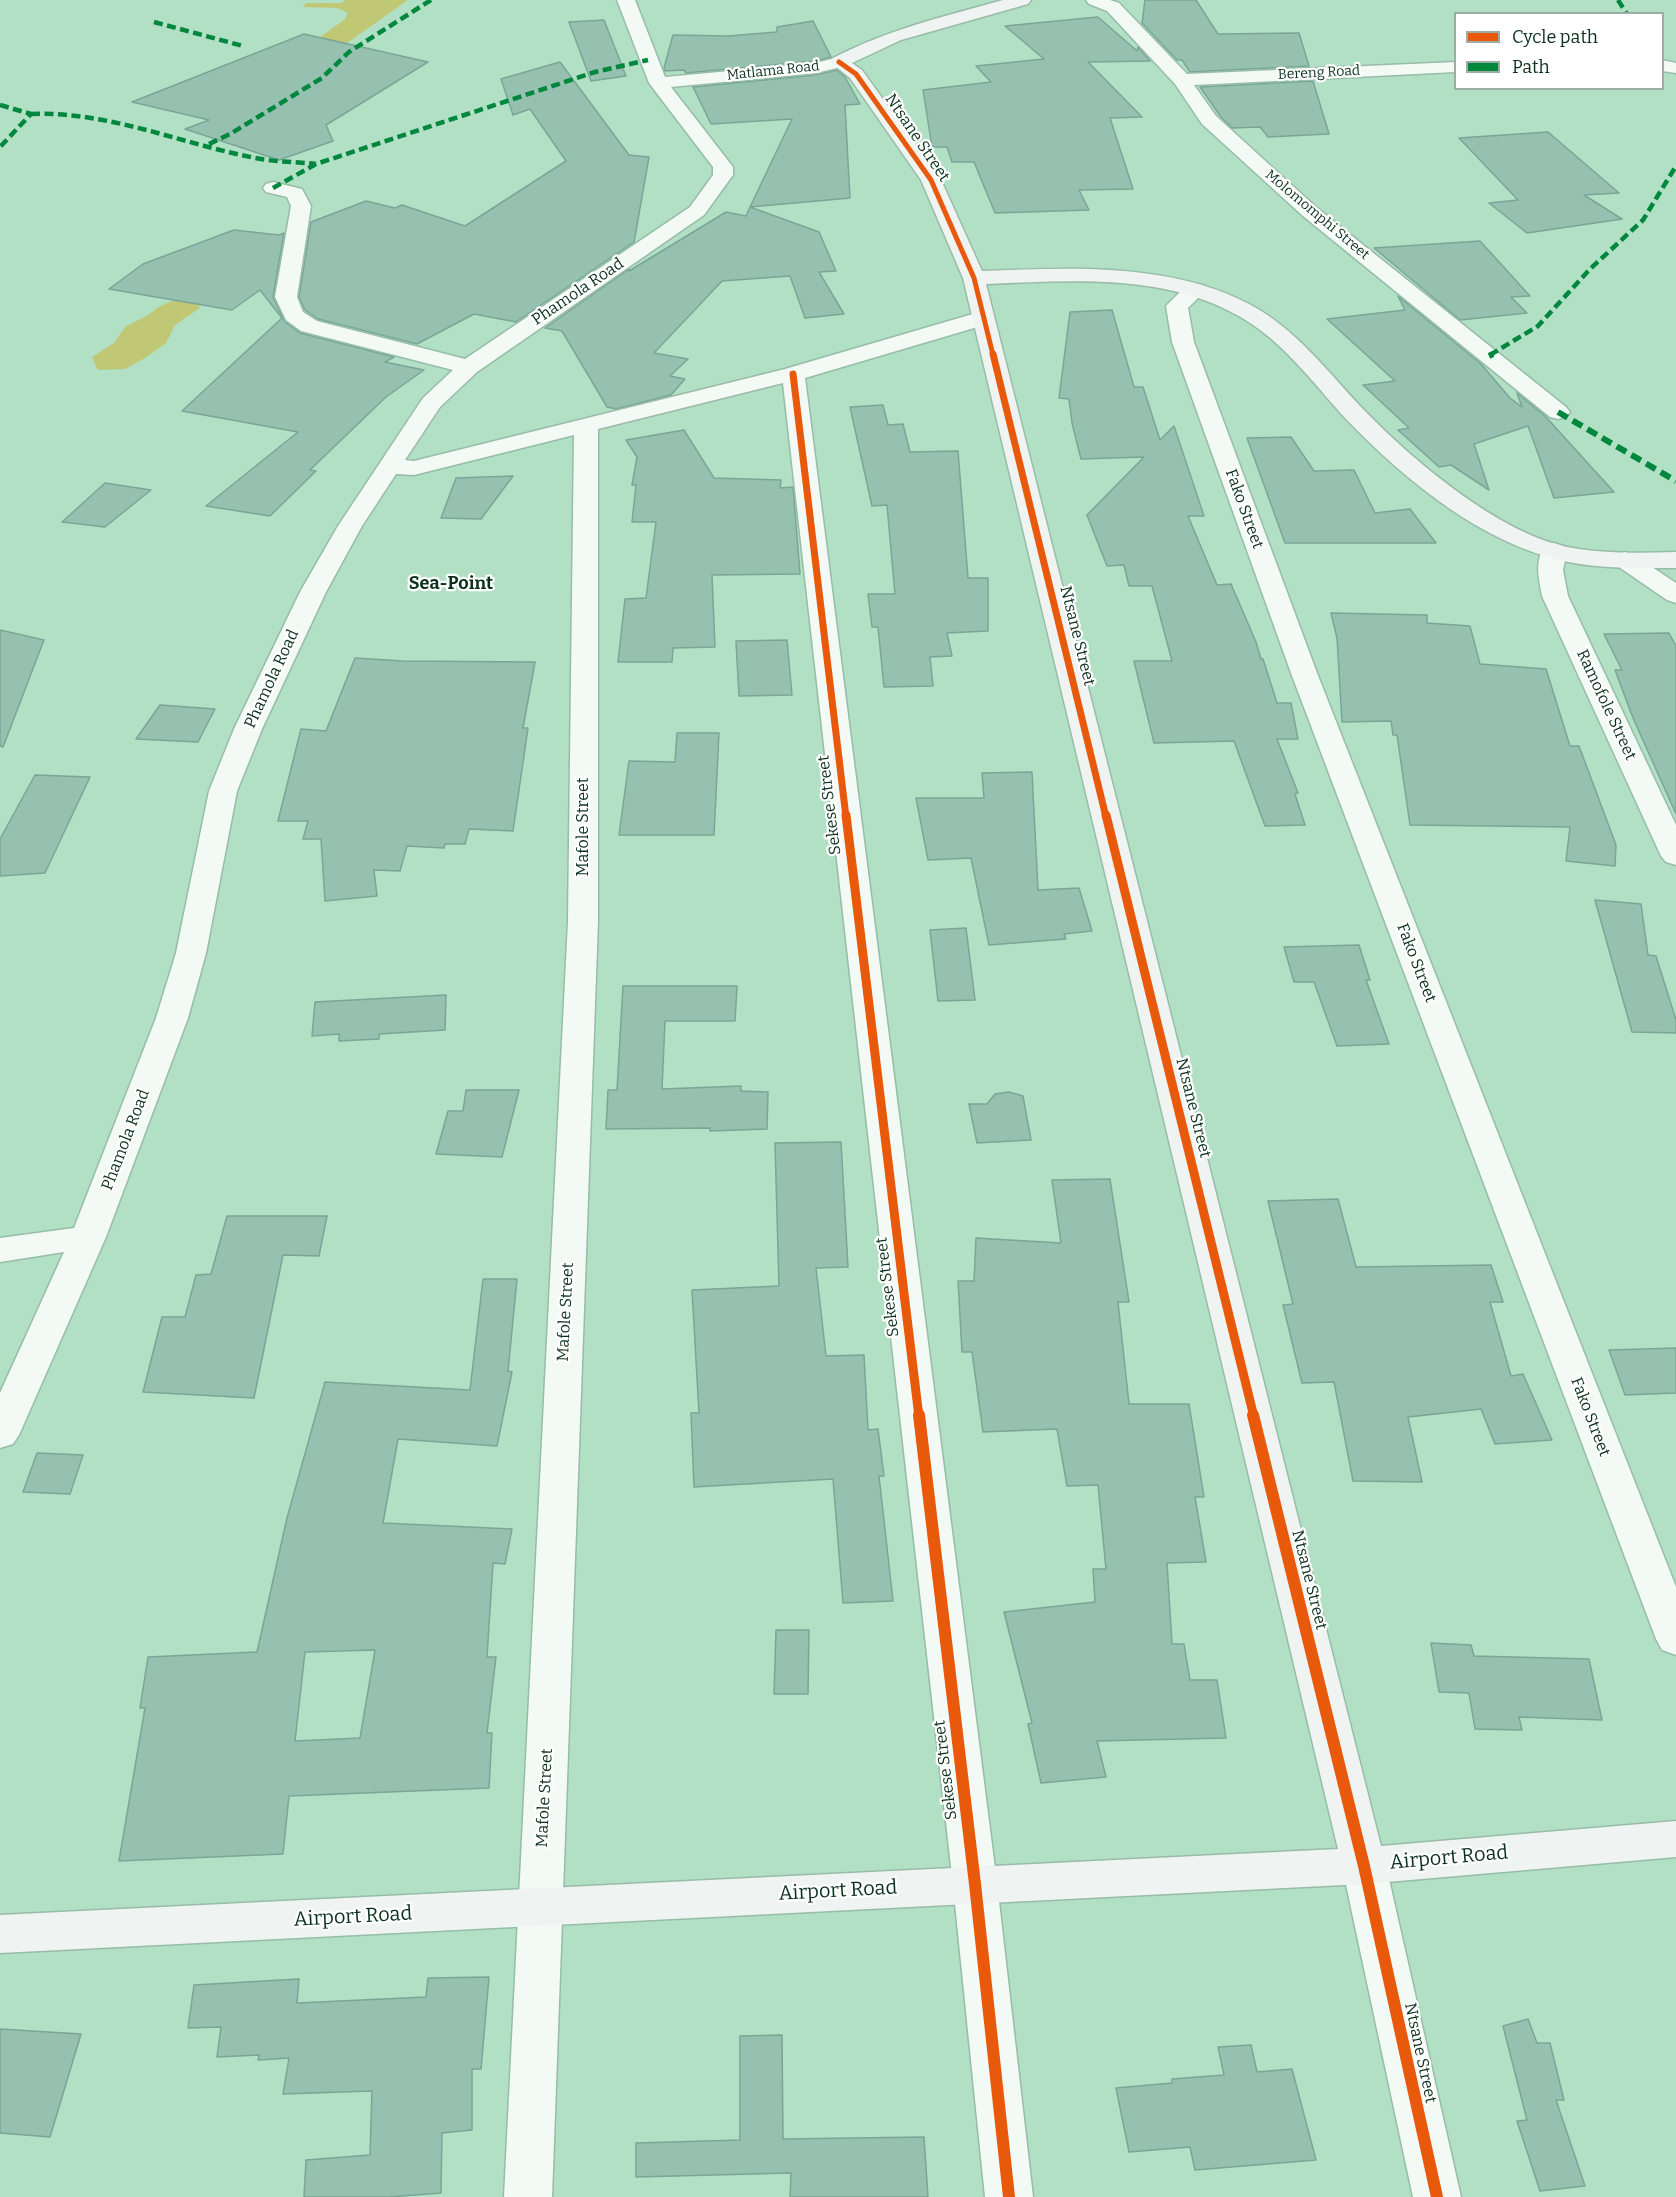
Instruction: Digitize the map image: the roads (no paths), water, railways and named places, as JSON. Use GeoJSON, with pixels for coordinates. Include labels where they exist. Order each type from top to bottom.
{"type":"FeatureCollection","features":[{"type":"Feature","properties":{"kind":"street","name":"Phamola Road"},"geometry":{"type":"LineString","coordinates":[[0,1435],[88,1238],[172,1018],[191,953],[223,791],[248,729],[313,592],[350,526],[431,403],[469,367],[697,211],[723,176],[723,166],[658,83],[626,0]]}},
{"type":"Feature","properties":{"kind":"street","name":"Matlama Road"},"geometry":{"type":"LineString","coordinates":[[658,83],[816,68],[839,62],[895,36],[1022,0]]}},
{"type":"Feature","properties":{"kind":"street","name":"Molomomphi Street"},"geometry":{"type":"LineString","coordinates":[[1095,0],[1113,7],[1182,80],[1209,120],[1310,212],[1558,412]]}},
{"type":"Feature","properties":{"kind":"street","name":"Ntsane Street"},"geometry":{"type":"LineString","coordinates":[[839,62],[855,74],[930,180],[974,278],[1364,1866],[1437,2197]]}},
{"type":"Feature","properties":{"kind":"street","name":"Bereng Road"},"geometry":{"type":"LineString","coordinates":[[1182,80],[1454,67]]}},
{"type":"Feature","properties":{"kind":"street"},"geometry":{"type":"LineString","coordinates":[[273,188],[295,193],[301,206],[286,297],[294,315],[309,326],[422,357],[469,367]]}},
{"type":"Feature","properties":{"kind":"street"},"geometry":{"type":"LineString","coordinates":[[974,278],[1035,276],[1145,279],[1195,290],[1242,309],[1275,331],[1315,370],[1377,438],[1457,501],[1502,531],[1554,551],[1595,558],[1676,560]]}},
{"type":"Feature","properties":{"kind":"street","name":"Fako Street"},"geometry":{"type":"LineString","coordinates":[[1195,290],[1177,306],[1183,342],[1308,684],[1676,1639]]}},
{"type":"Feature","properties":{"kind":"street"},"geometry":{"type":"LineString","coordinates":[[389,467],[414,468],[586,427],[793,375],[983,318]]}},
{"type":"Feature","properties":{"kind":"street","name":"Sekese Street"},"geometry":{"type":"LineString","coordinates":[[793,375],[975,1884],[1009,2197]]}},
{"type":"Feature","properties":{"kind":"street","name":"Mafole Street"},"geometry":{"type":"LineString","coordinates":[[528,2197],[583,921],[586,427]]}},
{"type":"Feature","properties":{"kind":"street","name":"Ramofole Street"},"geometry":{"type":"LineString","coordinates":[[1554,551],[1550,570],[1555,596],[1676,856]]}},
{"type":"Feature","properties":{"kind":"street"},"geometry":{"type":"LineString","coordinates":[[1625,560],[1676,595]]}},
{"type":"Feature","properties":{"kind":"street"},"geometry":{"type":"LineString","coordinates":[[0,1250],[88,1238]]}},
{"type":"Feature","properties":{"kind":"street","name":"Airport Road"},"geometry":{"type":"LineString","coordinates":[[0,1934],[1364,1866],[1676,1839]]}},
{"type":"Feature","properties":{"kind":"district","name":"Sea-Point"},"geometry":{"type":"Point","coordinates":[451,584]}}]}
